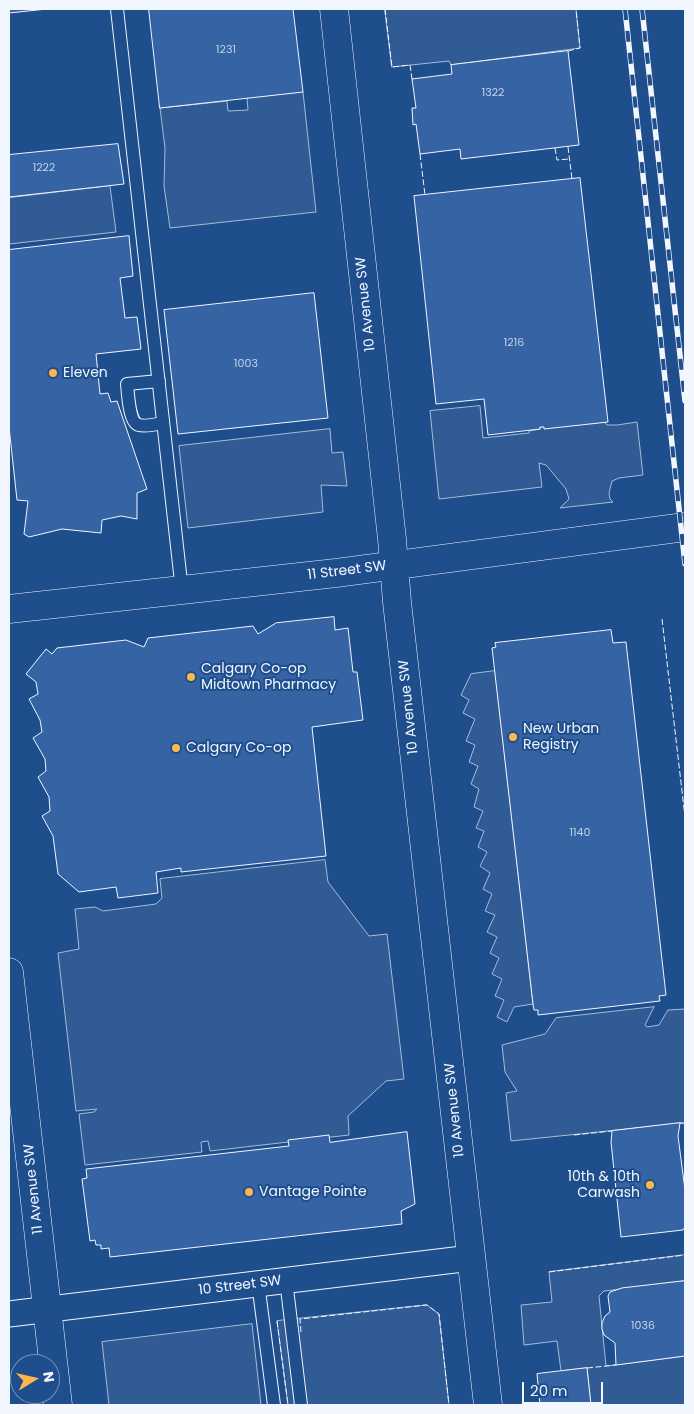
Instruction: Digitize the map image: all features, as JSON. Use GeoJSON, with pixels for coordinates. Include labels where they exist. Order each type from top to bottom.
{"type":"FeatureCollection","features":[{"type":"Feature","properties":{"kind":"street","name":"10 Avenue SW"},"geometry":{"type":"LineString","coordinates":[[334,9],[404,660],[488,1405]]}},
{"type":"Feature","properties":{"kind":"street","name":"11 Street SW"},"geometry":{"type":"LineString","coordinates":[[9,609],[182,591],[685,527]]}},
{"type":"Feature","properties":{"kind":"street","name":"11 Avenue SW"},"geometry":{"type":"LineString","coordinates":[[9,972],[58,1405]]}},
{"type":"Feature","properties":{"kind":"street","name":"10 Street SW"},"geometry":{"type":"LineString","coordinates":[[9,1314],[471,1258]]}},
{"type":"Feature","properties":{"kind":"lane"},"geometry":{"type":"LineString","coordinates":[[117,9],[182,591]]}},
{"type":"Feature","properties":{"kind":"lane"},"geometry":{"type":"LineString","coordinates":[[159,381],[127,384],[130,411],[136,424],[140,426],[163,422]]}},
{"type":"Feature","properties":{"kind":"lane"},"geometry":{"type":"LineString","coordinates":[[286,1280],[301,1405]]}},
{"type":"Feature","properties":{"kind":"lane"},"geometry":{"type":"LineString","coordinates":[[258,1283],[274,1405]]}},
{"type":"Feature","properties":{"kind":"shaded area"},"geometry":{"type":"Polygon","coordinates":[[[385,9],[576,9],[580,48],[451,65],[449,61],[392,67],[385,9]]]}},
{"type":"Feature","properties":{"kind":"shaded area"},"geometry":{"type":"Polygon","coordinates":[[[303,92],[316,212],[170,228],[164,186],[165,148],[160,108],[227,101],[228,111],[248,110],[247,98],[303,92]]]}},
{"type":"Feature","properties":{"kind":"shaded area"},"geometry":{"type":"Polygon","coordinates":[[[110,186],[116,232],[9,244],[9,198],[110,186]]]}},
{"type":"Feature","properties":{"kind":"shaded area"},"geometry":{"type":"Polygon","coordinates":[[[480,406],[483,438],[529,433],[529,431],[540,429],[540,427],[604,422],[607,425],[617,425],[637,422],[643,475],[619,478],[612,481],[609,493],[610,499],[613,502],[560,508],[569,499],[566,489],[546,465],[539,463],[542,487],[439,499],[430,411],[480,406]]]}},
{"type":"Feature","properties":{"kind":"shaded area"},"geometry":{"type":"Polygon","coordinates":[[[330,429],[332,453],[343,452],[347,486],[321,485],[323,512],[188,528],[179,446],[330,429]]]}},
{"type":"Feature","properties":{"kind":"shaded area"},"geometry":{"type":"Polygon","coordinates":[[[495,671],[533,1004],[514,1007],[507,1022],[497,1017],[504,1000],[495,996],[502,979],[492,974],[499,958],[490,953],[497,937],[487,932],[495,915],[485,911],[492,894],[483,889],[490,873],[480,866],[487,852],[478,847],[484,831],[476,828],[483,811],[474,807],[479,789],[471,784],[478,766],[469,762],[475,745],[466,741],[475,719],[463,713],[469,700],[461,695],[471,674],[495,671]]]}},
{"type":"Feature","properties":{"kind":"shaded area"},"geometry":{"type":"Polygon","coordinates":[[[325,860],[328,882],[369,936],[387,934],[404,1079],[386,1081],[348,1116],[349,1135],[210,1151],[208,1141],[201,1142],[202,1152],[85,1165],[79,1114],[94,1112],[97,1109],[76,1111],[58,953],[79,949],[75,909],[95,907],[103,911],[156,904],[162,898],[160,879],[325,860]]]}},
{"type":"Feature","properties":{"kind":"shaded area"},"geometry":{"type":"Polygon","coordinates":[[[654,1007],[645,1025],[647,1027],[659,1025],[668,1010],[685,1009],[685,1123],[511,1141],[506,1093],[517,1091],[505,1072],[502,1045],[545,1034],[556,1018],[654,1007]]]}},
{"type":"Feature","properties":{"kind":"shaded area"},"geometry":{"type":"Polygon","coordinates":[[[685,1255],[685,1285],[684,1281],[604,1291],[599,1296],[606,1366],[685,1356],[685,1405],[591,1405],[587,1368],[561,1371],[557,1341],[524,1345],[521,1305],[552,1302],[549,1272],[685,1255]]]}},
{"type":"Feature","properties":{"kind":"shaded area"},"geometry":{"type":"Polygon","coordinates":[[[427,1305],[439,1314],[449,1405],[288,1405],[277,1321],[427,1305]]]}},
{"type":"Feature","properties":{"kind":"shaded area"},"geometry":{"type":"Polygon","coordinates":[[[252,1324],[261,1405],[109,1405],[102,1342],[252,1324]]]}},
{"type":"Feature","properties":{"kind":"building"},"geometry":{"type":"Polygon","coordinates":[[[9,9],[47,9],[9,13],[9,9]]]}},
{"type":"Feature","properties":{"kind":"building"},"geometry":{"type":"Polygon","coordinates":[[[149,9],[293,9],[303,92],[160,108],[149,9]]]}},
{"type":"Feature","properties":{"kind":"building"},"geometry":{"type":"Polygon","coordinates":[[[568,51],[579,145],[461,159],[460,149],[420,154],[416,124],[413,125],[412,108],[416,108],[412,79],[452,74],[451,65],[568,51]]]}},
{"type":"Feature","properties":{"kind":"building"},"geometry":{"type":"Polygon","coordinates":[[[118,144],[124,184],[9,197],[9,155],[118,144]]]}},
{"type":"Feature","properties":{"kind":"building"},"geometry":{"type":"Polygon","coordinates":[[[580,178],[608,422],[544,429],[544,427],[540,427],[540,429],[488,435],[484,399],[436,404],[414,196],[580,178]]]}},
{"type":"Feature","properties":{"kind":"building","name":"Eleven"},"geometry":{"type":"Polygon","coordinates":[[[129,236],[133,276],[120,278],[125,318],[137,317],[141,349],[96,354],[100,394],[108,393],[111,402],[117,401],[147,489],[137,493],[137,519],[121,516],[102,520],[101,533],[62,529],[29,537],[24,534],[28,501],[17,500],[9,427],[9,250],[129,236]]]}},
{"type":"Feature","properties":{"kind":"building"},"geometry":{"type":"Polygon","coordinates":[[[314,293],[328,418],[178,434],[164,310],[314,293]]]}},
{"type":"Feature","properties":{"kind":"building","name":"Calgary Co-op"},"geometry":{"type":"Polygon","coordinates":[[[334,617],[335,630],[348,628],[353,672],[357,672],[363,720],[312,727],[326,856],[181,872],[181,868],[156,872],[158,893],[118,898],[116,887],[79,892],[58,874],[53,836],[42,816],[50,811],[49,797],[38,777],[46,771],[45,759],[33,738],[42,732],[40,720],[29,699],[38,694],[36,682],[26,674],[46,649],[52,654],[57,648],[126,640],[144,647],[148,638],[253,626],[258,634],[276,623],[334,617]]]}},
{"type":"Feature","properties":{"kind":"building"},"geometry":{"type":"Polygon","coordinates":[[[611,630],[613,643],[626,642],[666,995],[659,996],[660,1001],[538,1015],[538,1010],[534,1010],[533,1004],[492,648],[496,647],[495,643],[611,630]]]}},
{"type":"Feature","properties":{"kind":"building","name":"10th & 10th Carwash"},"geometry":{"type":"Polygon","coordinates":[[[680,1123],[678,1136],[685,1190],[685,1227],[683,1230],[621,1237],[611,1142],[612,1131],[680,1123]]]}},
{"type":"Feature","properties":{"kind":"building","name":"Vantage Pointe"},"geometry":{"type":"Polygon","coordinates":[[[407,1132],[415,1204],[401,1211],[402,1224],[110,1257],[109,1248],[101,1249],[101,1245],[96,1245],[95,1240],[90,1241],[82,1179],[87,1178],[86,1169],[289,1146],[288,1140],[329,1135],[330,1142],[407,1132]]]}},
{"type":"Feature","properties":{"kind":"building"},"geometry":{"type":"Polygon","coordinates":[[[685,1281],[685,1356],[616,1365],[615,1343],[604,1335],[602,1329],[605,1316],[610,1312],[608,1296],[610,1292],[622,1288],[685,1281]]]}},
{"type":"Feature","properties":{"kind":"building"},"geometry":{"type":"Polygon","coordinates":[[[587,1368],[591,1405],[540,1405],[537,1374],[587,1368]]]}},
{"type":"Feature","properties":{"kind":"railway"},"geometry":{"type":"LineString","coordinates":[[625,9],[685,564]]}},
{"type":"Feature","properties":{"kind":"railway"},"geometry":{"type":"LineString","coordinates":[[642,9],[685,401]]}},
{"type":"Feature","properties":{"kind":"fence"},"geometry":{"type":"LineString","coordinates":[[385,9],[392,67],[410,65],[412,79]]}},
{"type":"Feature","properties":{"kind":"fence"},"geometry":{"type":"LineString","coordinates":[[568,51],[580,48],[576,9]]}},
{"type":"Feature","properties":{"kind":"fence"},"geometry":{"type":"LineString","coordinates":[[568,147],[572,179]]}},
{"type":"Feature","properties":{"kind":"fence"},"geometry":{"type":"LineString","coordinates":[[555,148],[557,160],[569,159]]}},
{"type":"Feature","properties":{"kind":"fence"},"geometry":{"type":"LineString","coordinates":[[420,154],[425,195]]}},
{"type":"Feature","properties":{"kind":"fence"},"geometry":{"type":"LineString","coordinates":[[662,619],[685,817]]}},
{"type":"Feature","properties":{"kind":"fence"},"geometry":{"type":"LineString","coordinates":[[680,1123],[685,1123]]}},
{"type":"Feature","properties":{"kind":"fence"},"geometry":{"type":"LineString","coordinates":[[574,1135],[612,1131]]}},
{"type":"Feature","properties":{"kind":"fence"},"geometry":{"type":"LineString","coordinates":[[549,1272],[685,1255]]}},
{"type":"Feature","properties":{"kind":"fence"},"geometry":{"type":"LineString","coordinates":[[301,1332],[300,1319],[427,1305],[439,1314],[449,1405]]}},
{"type":"Feature","properties":{"kind":"fence"},"geometry":{"type":"LineString","coordinates":[[277,1321],[288,1405]]}},
{"type":"Feature","properties":{"kind":"fence"},"geometry":{"type":"LineString","coordinates":[[587,1368],[616,1365]]}},
{"type":"Feature","properties":{"kind":"place","name":"Eleven"},"geometry":{"type":"Point","coordinates":[53,373]}},
{"type":"Feature","properties":{"kind":"place","name":"Calgary Co-op Midtown Pharmacy"},"geometry":{"type":"Point","coordinates":[191,677]}},
{"type":"Feature","properties":{"kind":"place","name":"New Urban Registry"},"geometry":{"type":"Point","coordinates":[513,737]}},
{"type":"Feature","properties":{"kind":"place","name":"Calgary Co-op"},"geometry":{"type":"Point","coordinates":[176,748]}},
{"type":"Feature","properties":{"kind":"place","name":"10th & 10th Carwash"},"geometry":{"type":"Point","coordinates":[650,1185]}},
{"type":"Feature","properties":{"kind":"place","name":"Vantage Pointe"},"geometry":{"type":"Point","coordinates":[249,1192]}}]}
